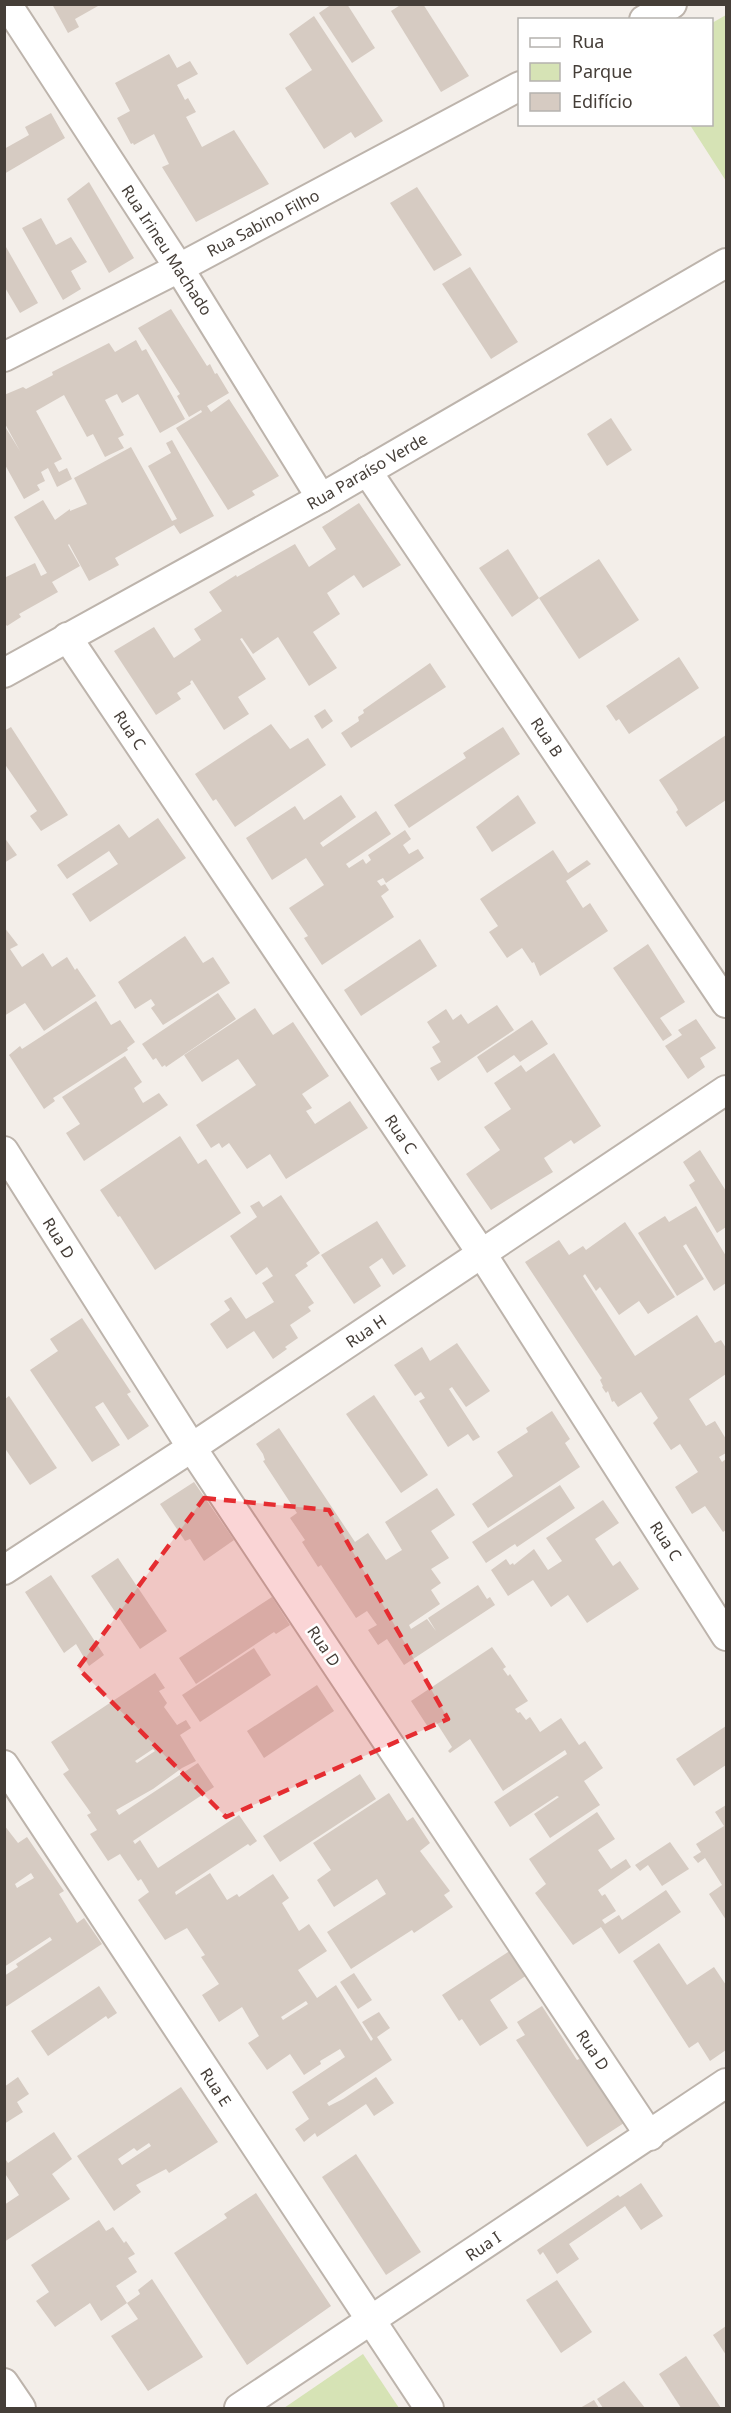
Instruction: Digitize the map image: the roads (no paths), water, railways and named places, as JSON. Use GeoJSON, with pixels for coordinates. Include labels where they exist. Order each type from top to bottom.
{"type":"FeatureCollection","features":[{"type":"Feature","properties":{"kind":"street","name":"Rua Irineu Machado"},"geometry":{"type":"LineString","coordinates":[[7,4],[179,267],[321,498]]}},
{"type":"Feature","properties":{"kind":"street"},"geometry":{"type":"LineString","coordinates":[[648,18],[672,4]]}},
{"type":"Feature","properties":{"kind":"street","name":"Rua Sabino Filho"},"geometry":{"type":"LineString","coordinates":[[4,357],[179,267],[518,87]]}},
{"type":"Feature","properties":{"kind":"street","name":"Rua Paraíso Verde"},"geometry":{"type":"LineString","coordinates":[[4,673],[321,498],[726,263]]}},
{"type":"Feature","properties":{"kind":"street","name":"Rua B"},"geometry":{"type":"LineString","coordinates":[[367,471],[726,1003]]}},
{"type":"Feature","properties":{"kind":"street","name":"Rua C"},"geometry":{"type":"LineString","coordinates":[[67,637],[482,1254],[726,1636]]}},
{"type":"Feature","properties":{"kind":"street","name":"Rua H"},"geometry":{"type":"LineString","coordinates":[[4,1570],[192,1448],[726,1090]]}},
{"type":"Feature","properties":{"kind":"street","name":"Rua D"},"geometry":{"type":"LineString","coordinates":[[4,1151],[192,1448],[650,2136]]}},
{"type":"Feature","properties":{"kind":"street","name":"Rua E"},"geometry":{"type":"LineString","coordinates":[[4,1765],[429,2409]]}},
{"type":"Feature","properties":{"kind":"street","name":"Rua I"},"geometry":{"type":"LineString","coordinates":[[238,2409],[650,2136],[726,2083]]}},
{"type":"Feature","properties":{"kind":"street"},"geometry":{"type":"LineString","coordinates":[[4,2383],[21,2409]]}}]}
